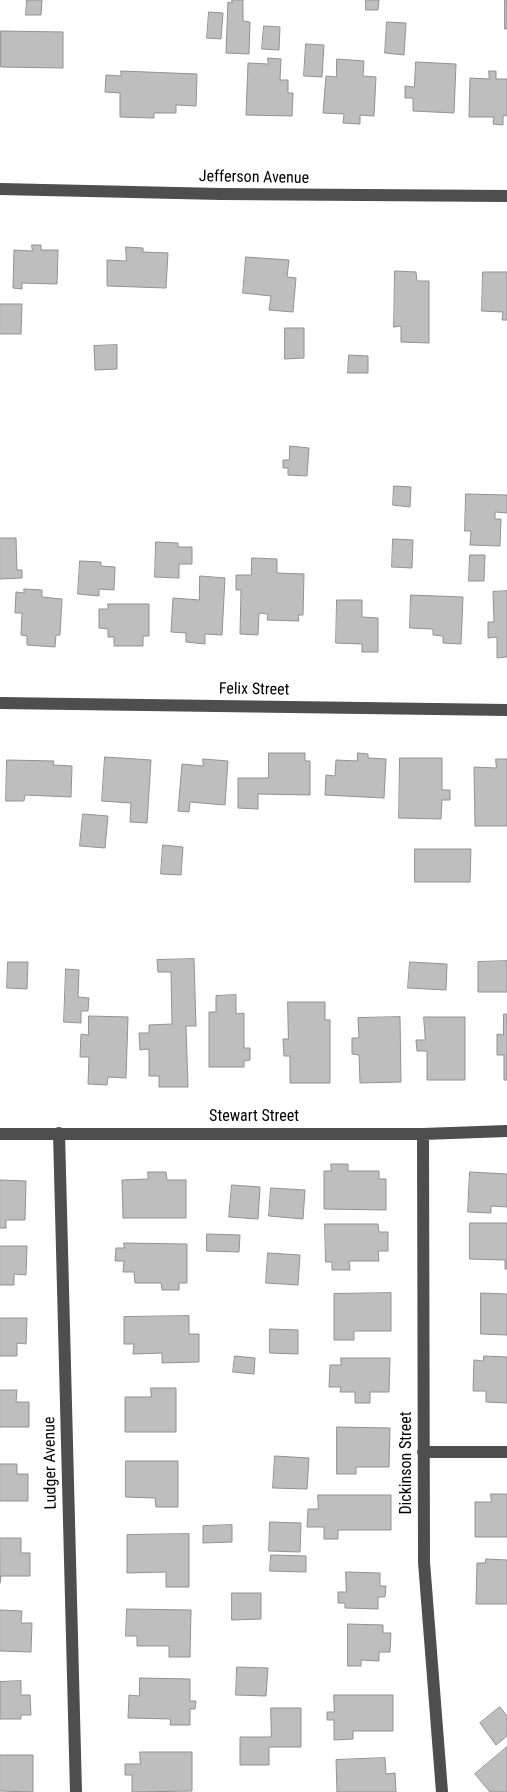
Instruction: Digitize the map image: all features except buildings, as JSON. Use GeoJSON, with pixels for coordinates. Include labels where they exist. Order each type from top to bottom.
{"type":"FeatureCollection","features":[{"type":"Feature","properties":{"kind":"street","name":"Jefferson Avenue"},"geometry":{"type":"LineString","coordinates":[[0,189],[212,194],[507,196]]}},
{"type":"Feature","properties":{"kind":"street","name":"Felix Street"},"geometry":{"type":"LineString","coordinates":[[0,703],[507,710]]}},
{"type":"Feature","properties":{"kind":"street","name":"Stewart Street"},"geometry":{"type":"LineString","coordinates":[[0,1134],[423,1134],[507,1131]]}},
{"type":"Feature","properties":{"kind":"street","name":"Ludger Avenue"},"geometry":{"type":"LineString","coordinates":[[59,1133],[76,1792]]}},
{"type":"Feature","properties":{"kind":"street","name":"Dickinson Street"},"geometry":{"type":"LineString","coordinates":[[423,1134],[424,1562],[442,1792]]}},
{"type":"Feature","properties":{"kind":"street"},"geometry":{"type":"LineString","coordinates":[[423,1452],[507,1452]]}}]}
